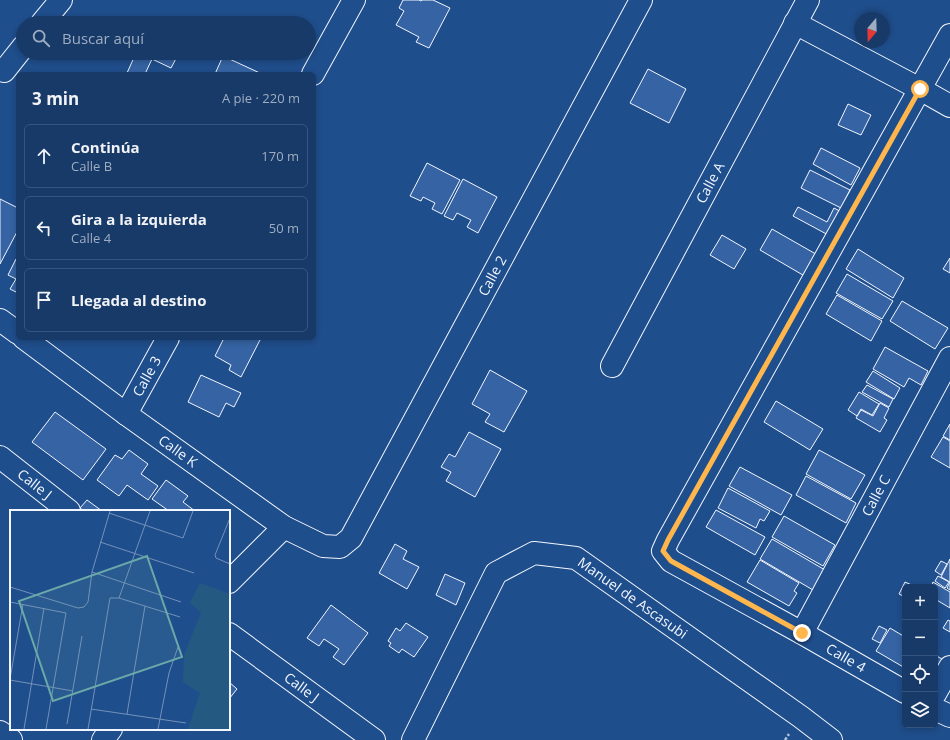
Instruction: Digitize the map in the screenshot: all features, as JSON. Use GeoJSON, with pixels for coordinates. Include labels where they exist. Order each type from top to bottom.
{"type":"FeatureCollection","features":[{"type":"Feature","properties":{"kind":"street"},"geometry":{"type":"LineString","coordinates":[[48,16],[61,0]]}},
{"type":"Feature","properties":{"kind":"street"},"geometry":{"type":"LineString","coordinates":[[314,72],[354,0]]}},
{"type":"Feature","properties":{"kind":"street","name":"Calle 2"},"geometry":{"type":"LineString","coordinates":[[340,547],[351,538],[641,0]]}},
{"type":"Feature","properties":{"kind":"street","name":"Calle A"},"geometry":{"type":"LineString","coordinates":[[612,366],[808,0]]}},
{"type":"Feature","properties":{"kind":"street"},"geometry":{"type":"LineString","coordinates":[[795,23],[950,106]]}},
{"type":"Feature","properties":{"kind":"street"},"geometry":{"type":"LineString","coordinates":[[920,89],[950,35]]}},
{"type":"Feature","properties":{"kind":"street"},"geometry":{"type":"LineString","coordinates":[[4,71],[16,56]]}},
{"type":"Feature","properties":{"kind":"street","name":"Calle 4"},"geometry":{"type":"LineString","coordinates":[[902,690],[671,561],[663,551],[920,89]]}},
{"type":"Feature","properties":{"kind":"street"},"geometry":{"type":"LineString","coordinates":[[0,320],[16,332]]}},
{"type":"Feature","properties":{"kind":"street","name":"Calle K"},"geometry":{"type":"LineString","coordinates":[[27,340],[126,414],[284,527],[323,546],[340,547]]}},
{"type":"Feature","properties":{"kind":"street","name":"Calle 3"},"geometry":{"type":"LineString","coordinates":[[126,414],[167,340]]}},
{"type":"Feature","properties":{"kind":"street","name":"Calle C"},"geometry":{"type":"LineString","coordinates":[[802,633],[950,358]]}},
{"type":"Feature","properties":{"kind":"street","name":"Calle J"},"geometry":{"type":"LineString","coordinates":[[0,457],[68,510]]}},
{"type":"Feature","properties":{"kind":"street"},"geometry":{"type":"LineString","coordinates":[[230,581],[284,527]]}},
{"type":"Feature","properties":{"kind":"street","name":"Manuel de Ascasubi"},"geometry":{"type":"LineString","coordinates":[[413,740],[496,573],[534,553],[576,558],[832,740]]}},
{"type":"Feature","properties":{"kind":"street","name":"Calle J"},"geometry":{"type":"LineString","coordinates":[[230,635],[374,740]]}},
{"type":"Feature","properties":{"kind":"street"},"geometry":{"type":"LineString","coordinates":[[936,692],[950,667]]}},
{"type":"Feature","properties":{"kind":"street"},"geometry":{"type":"LineString","coordinates":[[938,710],[950,716]]}},
{"type":"Feature","properties":{"kind":"street"},"geometry":{"type":"LineString","coordinates":[[103,740],[110,730]]}},
{"type":"Feature","properties":{"kind":"street"},"geometry":{"type":"LineString","coordinates":[[0,732],[11,740]]}},
{"type":"Feature","properties":{"kind":"building"},"geometry":{"type":"Polygon","coordinates":[[[403,0],[433,0],[450,8],[429,48],[416,42],[419,37],[396,25],[404,11],[399,8],[403,0]]]}},
{"type":"Feature","properties":{"kind":"building"},"geometry":{"type":"Polygon","coordinates":[[[133,60],[152,60],[146,72],[127,72],[133,60]]]}},
{"type":"Feature","properties":{"kind":"building"},"geometry":{"type":"Polygon","coordinates":[[[154,60],[175,60],[171,68],[154,60]]]}},
{"type":"Feature","properties":{"kind":"building"},"geometry":{"type":"Polygon","coordinates":[[[221,60],[232,60],[258,72],[216,72],[221,60]]]}},
{"type":"Feature","properties":{"kind":"building"},"geometry":{"type":"Polygon","coordinates":[[[648,69],[686,89],[669,123],[630,103],[648,69]]]}},
{"type":"Feature","properties":{"kind":"building"},"geometry":{"type":"Polygon","coordinates":[[[848,104],[871,115],[861,135],[838,125],[848,104]]]}},
{"type":"Feature","properties":{"kind":"building"},"geometry":{"type":"Polygon","coordinates":[[[821,148],[860,168],[851,185],[813,164],[821,148]]]}},
{"type":"Feature","properties":{"kind":"building"},"geometry":{"type":"Polygon","coordinates":[[[427,163],[460,180],[442,214],[432,209],[435,203],[423,197],[421,201],[410,196],[427,163]]]}},
{"type":"Feature","properties":{"kind":"building"},"geometry":{"type":"Polygon","coordinates":[[[810,170],[850,190],[841,208],[801,188],[810,170]]]}},
{"type":"Feature","properties":{"kind":"building"},"geometry":{"type":"Polygon","coordinates":[[[463,179],[497,197],[478,233],[467,227],[471,220],[457,213],[453,220],[444,216],[463,179]]]}},
{"type":"Feature","properties":{"kind":"building"},"geometry":{"type":"Polygon","coordinates":[[[0,199],[16,207],[16,234],[0,264],[0,199]]]}},
{"type":"Feature","properties":{"kind":"building"},"geometry":{"type":"Polygon","coordinates":[[[798,207],[827,222],[834,208],[845,214],[832,237],[793,216],[798,207]]]}},
{"type":"Feature","properties":{"kind":"building"},"geometry":{"type":"Polygon","coordinates":[[[772,229],[821,257],[808,278],[760,250],[772,229]]]}},
{"type":"Feature","properties":{"kind":"building"},"geometry":{"type":"Polygon","coordinates":[[[722,235],[746,249],[734,269],[710,255],[722,235]]]}},
{"type":"Feature","properties":{"kind":"building"},"geometry":{"type":"Polygon","coordinates":[[[858,249],[904,278],[893,298],[846,269],[858,249]]]}},
{"type":"Feature","properties":{"kind":"building"},"geometry":{"type":"Polygon","coordinates":[[[950,258],[950,273],[943,269],[950,258]]]}},
{"type":"Feature","properties":{"kind":"building"},"geometry":{"type":"Polygon","coordinates":[[[16,259],[16,279],[8,275],[16,259]]]}},
{"type":"Feature","properties":{"kind":"building"},"geometry":{"type":"Polygon","coordinates":[[[847,274],[893,301],[882,319],[836,293],[847,274]]]}},
{"type":"Feature","properties":{"kind":"building"},"geometry":{"type":"Polygon","coordinates":[[[16,279],[16,292],[10,289],[16,279]]]}},
{"type":"Feature","properties":{"kind":"building"},"geometry":{"type":"Polygon","coordinates":[[[837,295],[882,321],[871,341],[826,314],[837,295]]]}},
{"type":"Feature","properties":{"kind":"building"},"geometry":{"type":"Polygon","coordinates":[[[902,301],[948,328],[935,349],[890,321],[902,301]]]}},
{"type":"Feature","properties":{"kind":"building"},"geometry":{"type":"Polygon","coordinates":[[[223,340],[260,340],[241,377],[229,370],[231,365],[215,356],[223,340]]]}},
{"type":"Feature","properties":{"kind":"building"},"geometry":{"type":"Polygon","coordinates":[[[885,347],[928,371],[921,385],[909,378],[904,387],[873,369],[885,347]]]}},
{"type":"Feature","properties":{"kind":"building"},"geometry":{"type":"Polygon","coordinates":[[[490,370],[527,391],[504,432],[485,422],[490,414],[472,404],[490,370]]]}},
{"type":"Feature","properties":{"kind":"building"},"geometry":{"type":"Polygon","coordinates":[[[873,371],[900,388],[894,399],[866,382],[873,371]]]}},
{"type":"Feature","properties":{"kind":"building"},"geometry":{"type":"Polygon","coordinates":[[[201,375],[241,393],[234,407],[226,403],[219,417],[188,402],[201,375]]]}},
{"type":"Feature","properties":{"kind":"building"},"geometry":{"type":"Polygon","coordinates":[[[867,385],[893,399],[889,407],[862,392],[867,385]]]}},
{"type":"Feature","properties":{"kind":"building"},"geometry":{"type":"Polygon","coordinates":[[[859,392],[879,404],[872,415],[861,409],[857,416],[848,410],[859,392]]]}},
{"type":"Feature","properties":{"kind":"building"},"geometry":{"type":"Polygon","coordinates":[[[776,401],[823,429],[810,450],[764,422],[776,401]]]}},
{"type":"Feature","properties":{"kind":"building"},"geometry":{"type":"Polygon","coordinates":[[[880,403],[889,408],[884,418],[887,420],[880,432],[856,418],[861,410],[873,416],[880,403]]]}},
{"type":"Feature","properties":{"kind":"building"},"geometry":{"type":"Polygon","coordinates":[[[55,412],[106,449],[83,480],[32,442],[55,412]]]}},
{"type":"Feature","properties":{"kind":"building"},"geometry":{"type":"Polygon","coordinates":[[[950,424],[950,440],[943,436],[950,424]]]}},
{"type":"Feature","properties":{"kind":"building"},"geometry":{"type":"Polygon","coordinates":[[[469,432],[501,449],[475,497],[446,481],[451,472],[441,467],[449,454],[455,457],[469,432]]]}},
{"type":"Feature","properties":{"kind":"building"},"geometry":{"type":"Polygon","coordinates":[[[943,437],[950,441],[950,468],[931,457],[943,437]]]}},
{"type":"Feature","properties":{"kind":"building"},"geometry":{"type":"Polygon","coordinates":[[[129,450],[148,464],[141,474],[158,486],[148,500],[127,485],[119,496],[97,480],[115,455],[122,459],[129,450]]]}},
{"type":"Feature","properties":{"kind":"building"},"geometry":{"type":"Polygon","coordinates":[[[819,450],[865,475],[851,499],[806,474],[819,450]]]}},
{"type":"Feature","properties":{"kind":"building"},"geometry":{"type":"Polygon","coordinates":[[[740,467],[792,495],[781,515],[729,486],[740,467]]]}},
{"type":"Feature","properties":{"kind":"building"},"geometry":{"type":"Polygon","coordinates":[[[806,476],[856,503],[846,523],[796,495],[806,476]]]}},
{"type":"Feature","properties":{"kind":"building"},"geometry":{"type":"Polygon","coordinates":[[[166,480],[188,496],[183,502],[194,510],[168,510],[152,499],[166,480]]]}},
{"type":"Feature","properties":{"kind":"building"},"geometry":{"type":"Polygon","coordinates":[[[728,488],[770,511],[764,521],[760,519],[756,528],[718,508],[728,488]]]}},
{"type":"Feature","properties":{"kind":"building"},"geometry":{"type":"Polygon","coordinates":[[[87,500],[101,510],[83,510],[80,508],[87,500]]]}},
{"type":"Feature","properties":{"kind":"building"},"geometry":{"type":"Polygon","coordinates":[[[716,510],[765,537],[755,555],[706,527],[716,510]]]}},
{"type":"Feature","properties":{"kind":"building"},"geometry":{"type":"Polygon","coordinates":[[[784,516],[835,545],[823,566],[772,537],[784,516]]]}},
{"type":"Feature","properties":{"kind":"building"},"geometry":{"type":"Polygon","coordinates":[[[772,539],[825,570],[813,590],[760,559],[772,539]]]}},
{"type":"Feature","properties":{"kind":"building"},"geometry":{"type":"Polygon","coordinates":[[[395,544],[407,551],[403,559],[419,567],[407,589],[379,573],[395,544]]]}},
{"type":"Feature","properties":{"kind":"building"},"geometry":{"type":"Polygon","coordinates":[[[950,559],[950,582],[941,577],[950,559]]]}},
{"type":"Feature","properties":{"kind":"building"},"geometry":{"type":"Polygon","coordinates":[[[760,560],[799,583],[794,591],[797,593],[789,606],[747,582],[760,560]]]}},
{"type":"Feature","properties":{"kind":"building"},"geometry":{"type":"Polygon","coordinates":[[[941,561],[947,564],[941,575],[935,571],[941,561]]]}},
{"type":"Feature","properties":{"kind":"building"},"geometry":{"type":"Polygon","coordinates":[[[445,574],[465,583],[456,605],[436,595],[445,574]]]}},
{"type":"Feature","properties":{"kind":"building"},"geometry":{"type":"Polygon","coordinates":[[[938,576],[949,582],[945,588],[935,581],[938,576]]]}},
{"type":"Feature","properties":{"kind":"building"},"geometry":{"type":"Polygon","coordinates":[[[950,582],[950,590],[947,588],[950,582]]]}},
{"type":"Feature","properties":{"kind":"building"},"geometry":{"type":"Polygon","coordinates":[[[938,585],[950,592],[950,608],[938,601],[938,585]]]}},
{"type":"Feature","properties":{"kind":"building"},"geometry":{"type":"Polygon","coordinates":[[[902,588],[902,596],[899,594],[902,588]]]}},
{"type":"Feature","properties":{"kind":"building"},"geometry":{"type":"Polygon","coordinates":[[[331,605],[368,633],[344,665],[333,657],[339,649],[324,639],[319,646],[307,638],[331,605]]]}},
{"type":"Feature","properties":{"kind":"building"},"geometry":{"type":"Polygon","coordinates":[[[948,620],[950,621],[950,632],[943,628],[948,620]]]}},
{"type":"Feature","properties":{"kind":"building"},"geometry":{"type":"Polygon","coordinates":[[[406,623],[428,637],[414,657],[402,649],[399,653],[389,646],[391,643],[388,641],[396,628],[400,631],[406,623]]]}},
{"type":"Feature","properties":{"kind":"building"},"geometry":{"type":"Polygon","coordinates":[[[879,626],[887,630],[880,643],[872,639],[879,626]]]}},
{"type":"Feature","properties":{"kind":"building"},"geometry":{"type":"Polygon","coordinates":[[[890,628],[902,635],[902,666],[876,651],[890,628]]]}},
{"type":"Feature","properties":{"kind":"building"},"geometry":{"type":"Polygon","coordinates":[[[938,657],[949,663],[938,672],[938,657]]]}},
{"type":"Feature","properties":{"kind":"building"},"geometry":{"type":"Polygon","coordinates":[[[230,683],[237,689],[230,698],[230,683]]]}},
{"type":"Feature","properties":{"kind":"route"},"geometry":{"type":"LineString","coordinates":[[802,633],[671,561],[663,551],[920,89]]}}]}
